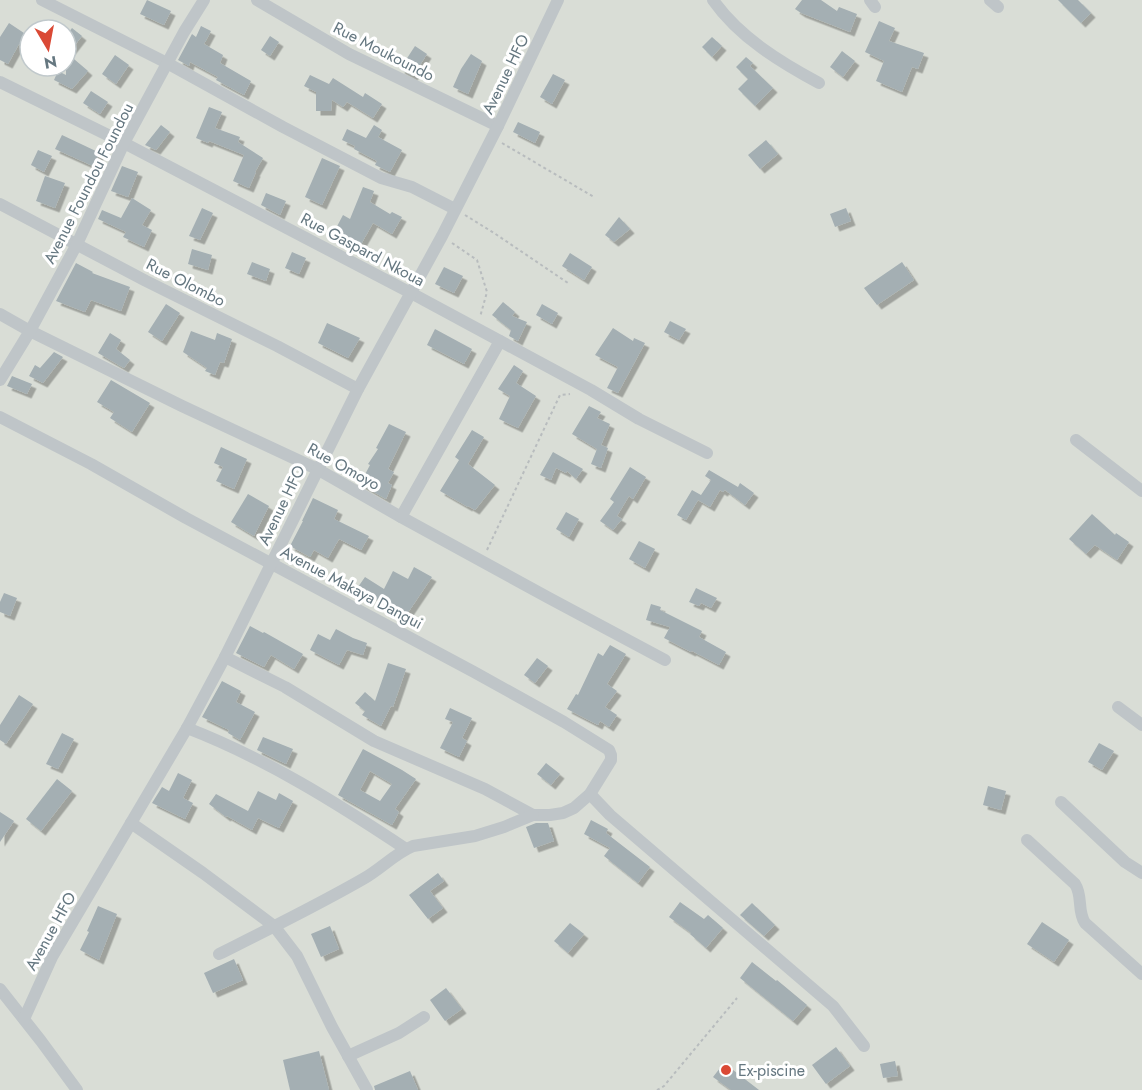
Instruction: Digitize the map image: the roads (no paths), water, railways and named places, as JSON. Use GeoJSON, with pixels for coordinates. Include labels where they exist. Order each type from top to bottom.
{"type":"FeatureCollection","features":[{"type":"Feature","properties":{"kind":"street"},"geometry":{"type":"LineString","coordinates":[[42,0],[167,63],[381,178],[412,187],[455,209]]}},
{"type":"Feature","properties":{"kind":"street","name":"Avenue Foundou Foundou"},"geometry":{"type":"LineString","coordinates":[[0,380],[30,331],[77,244],[124,143],[204,0]]}},
{"type":"Feature","properties":{"kind":"street","name":"Rue Moukoundo"},"geometry":{"type":"LineString","coordinates":[[257,0],[349,54],[495,131]]}},
{"type":"Feature","properties":{"kind":"street","name":"Avenue HFO"},"geometry":{"type":"LineString","coordinates":[[24,1019],[52,957],[187,728],[225,657],[358,389],[442,236],[558,0]]}},
{"type":"Feature","properties":{"kind":"street"},"geometry":{"type":"LineString","coordinates":[[714,0],[733,23],[752,40],[786,66],[819,83]]}},
{"type":"Feature","properties":{"kind":"street","name":"Rue Gaspard Nkoua"},"geometry":{"type":"LineString","coordinates":[[0,82],[124,143],[411,293],[591,390],[639,419],[707,453]]}},
{"type":"Feature","properties":{"kind":"street","name":"Rue Olombo"},"geometry":{"type":"LineString","coordinates":[[0,204],[358,389]]}},
{"type":"Feature","properties":{"kind":"street","name":"Rue Omoyo"},"geometry":{"type":"LineString","coordinates":[[0,314],[182,406],[317,469],[665,660]]}},
{"type":"Feature","properties":{"kind":"street"},"geometry":{"type":"LineString","coordinates":[[401,517],[500,341]]}},
{"type":"Feature","properties":{"kind":"street","name":"Avenue Makaya Dangui"},"geometry":{"type":"LineString","coordinates":[[0,417],[474,672],[609,750],[611,760],[590,795]]}},
{"type":"Feature","properties":{"kind":"street"},"geometry":{"type":"LineString","coordinates":[[1076,440],[1142,492]]}},
{"type":"Feature","properties":{"kind":"street"},"geometry":{"type":"LineString","coordinates":[[225,657],[285,687],[374,741],[484,789],[533,815]]}},
{"type":"Feature","properties":{"kind":"street"},"geometry":{"type":"LineString","coordinates":[[1118,707],[1142,725]]}},
{"type":"Feature","properties":{"kind":"street"},"geometry":{"type":"LineString","coordinates":[[187,728],[224,742],[282,773],[351,813],[406,849]]}},
{"type":"Feature","properties":{"kind":"street"},"geometry":{"type":"LineString","coordinates":[[219,954],[377,872],[395,856],[413,846],[475,836],[533,815],[550,816],[562,813],[574,808],[590,795],[610,815],[832,1006],[864,1046]]}},
{"type":"Feature","properties":{"kind":"street"},"geometry":{"type":"LineString","coordinates":[[1061,802],[1125,862],[1142,873]]}},
{"type":"Feature","properties":{"kind":"street"},"geometry":{"type":"LineString","coordinates":[[131,823],[203,873],[274,927],[297,956],[367,1090]]}},
{"type":"Feature","properties":{"kind":"street"},"geometry":{"type":"LineString","coordinates":[[1027,840],[1075,884],[1079,890],[1080,916],[1085,924],[1142,974]]}},
{"type":"Feature","properties":{"kind":"street"},"geometry":{"type":"LineString","coordinates":[[0,989],[77,1090]]}},
{"type":"Feature","properties":{"kind":"street"},"geometry":{"type":"LineString","coordinates":[[348,1056],[399,1033],[424,1017]]}},
{"type":"Feature","properties":{"kind":"place","name":"Ex-piscine"},"geometry":{"type":"Point","coordinates":[726,1070]}}]}
